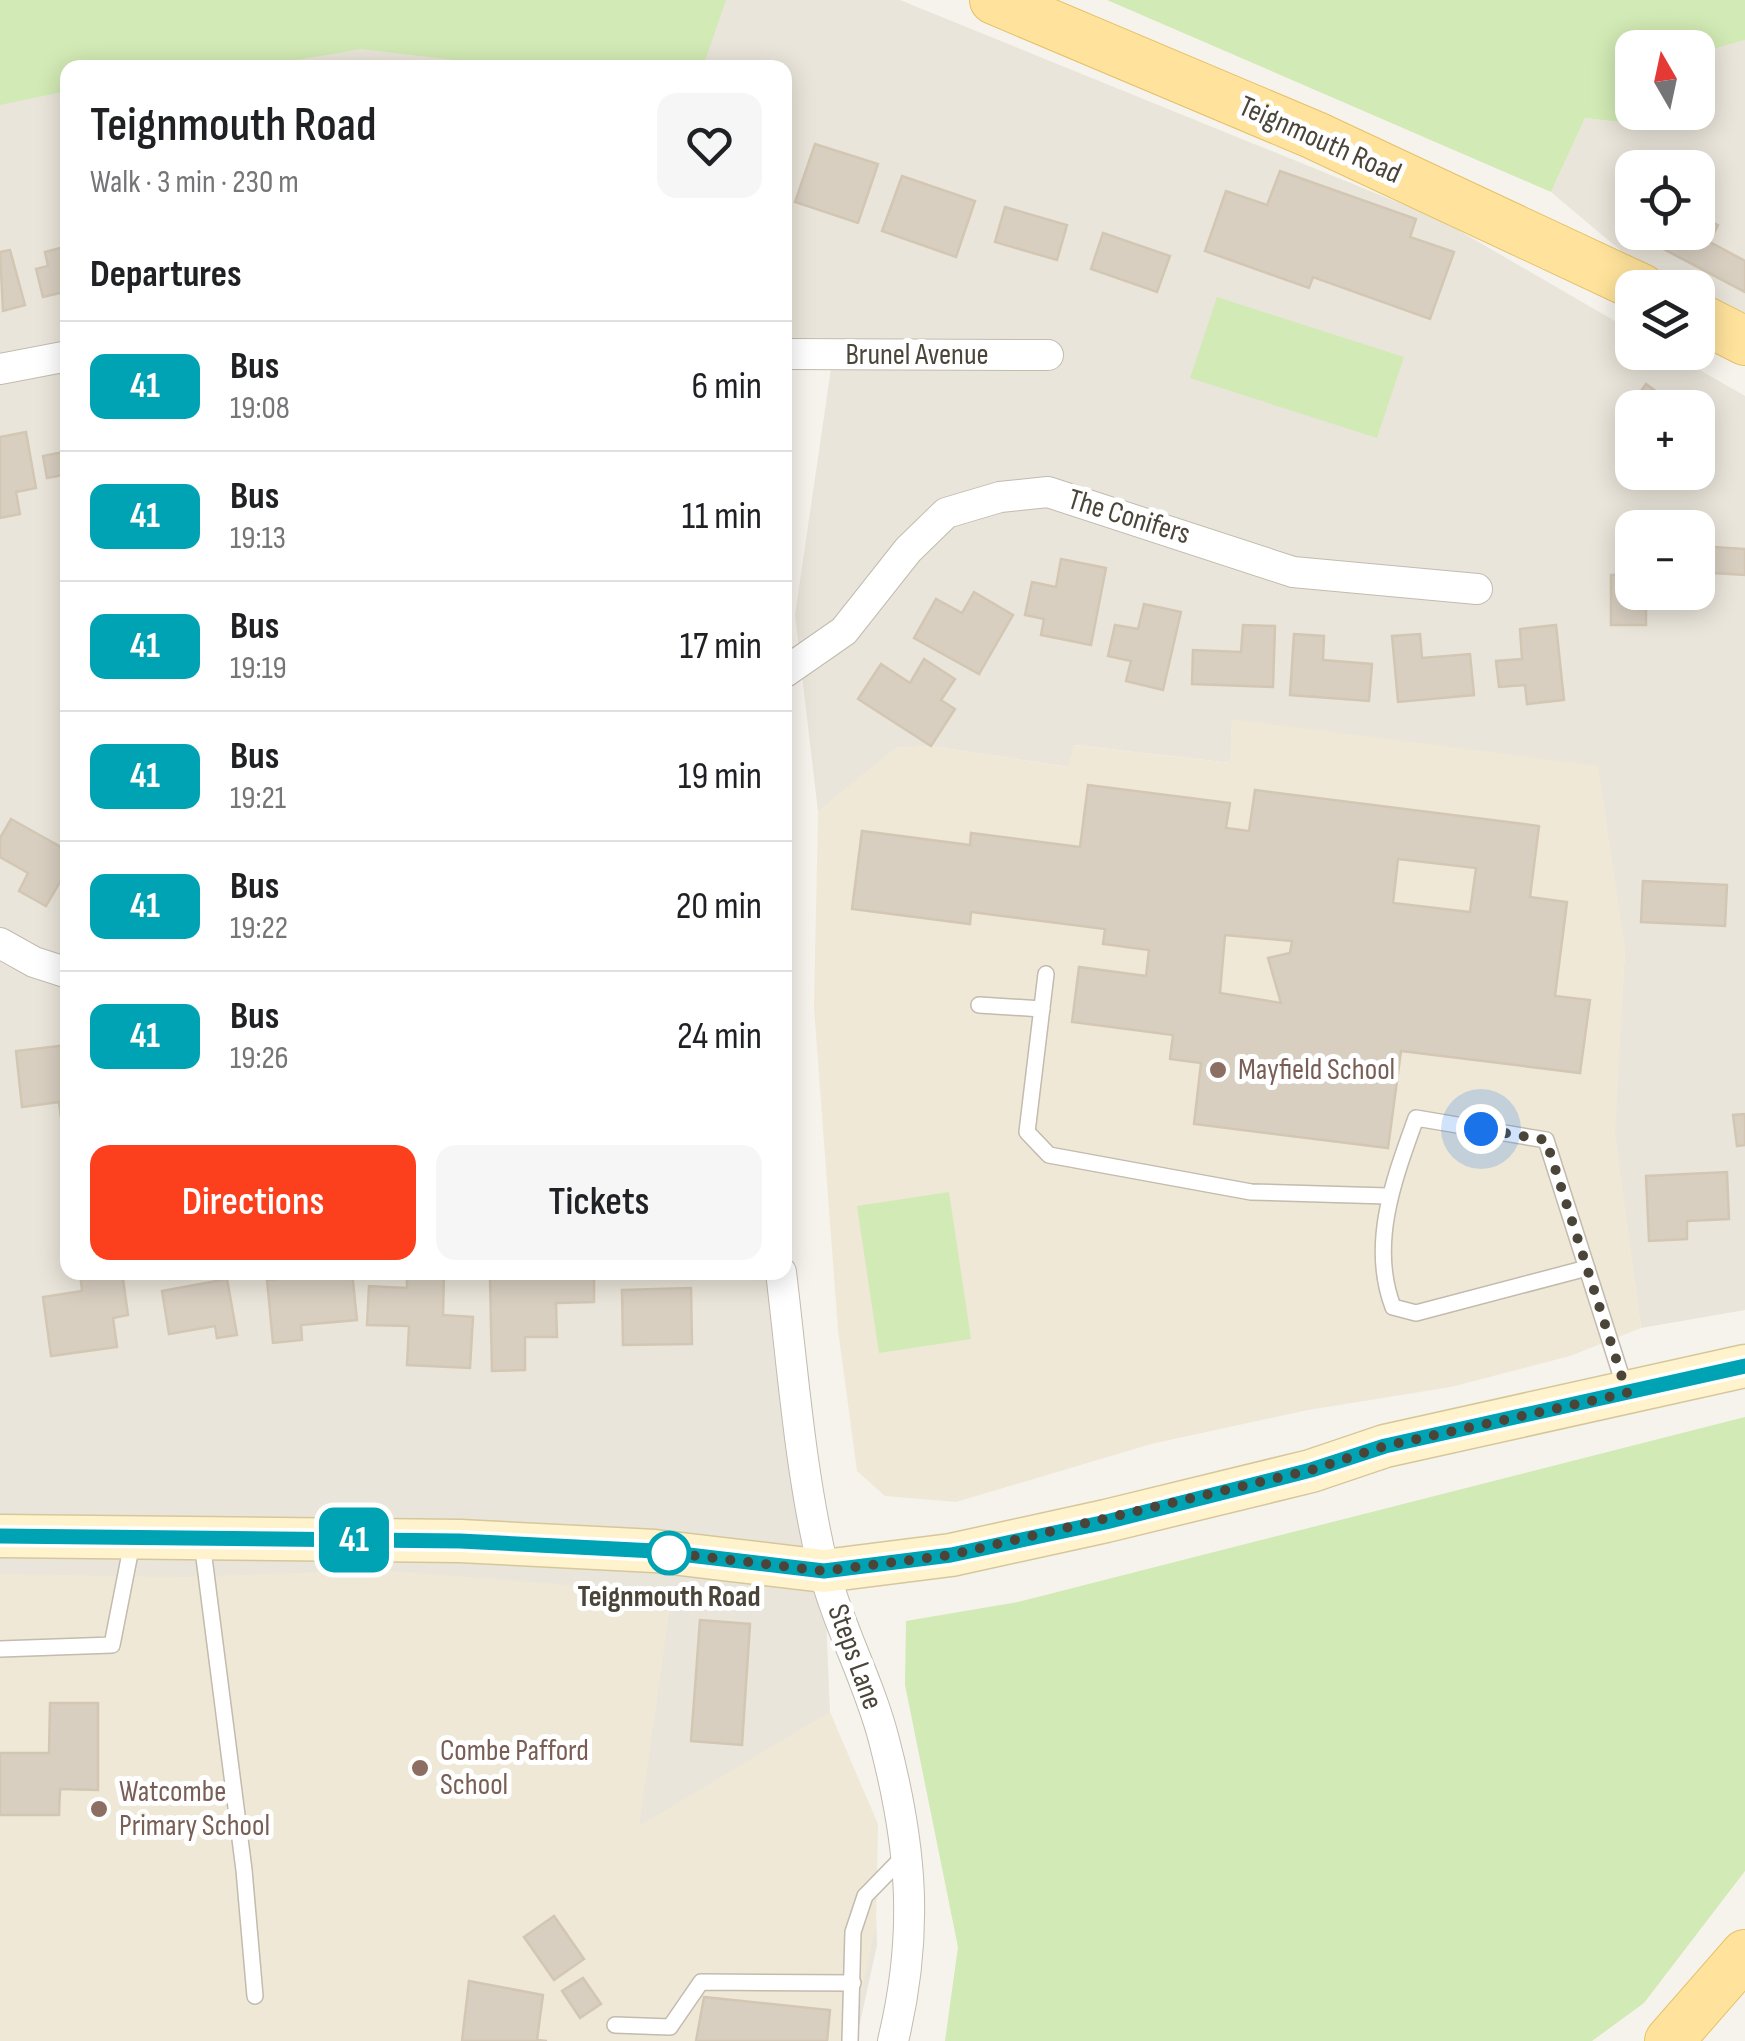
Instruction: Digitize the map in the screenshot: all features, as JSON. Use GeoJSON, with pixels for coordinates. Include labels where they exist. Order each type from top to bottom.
{"type":"FeatureCollection","features":[{"type":"Feature","properties":{"kind":"main road","name":"Teignmouth Road"},"geometry":{"type":"LineString","coordinates":[[994,0],[1314,135],[1615,276]]}},
{"type":"Feature","properties":{"kind":"main road"},"geometry":{"type":"LineString","coordinates":[[1715,326],[1745,341]]}},
{"type":"Feature","properties":{"kind":"main road"},"geometry":{"type":"LineString","coordinates":[[1669,2041],[1745,1954]]}},
{"type":"Feature","properties":{"kind":"street","name":"Brunel Avenue"},"geometry":{"type":"LineString","coordinates":[[792,354],[1048,355]]}},
{"type":"Feature","properties":{"kind":"street"},"geometry":{"type":"LineString","coordinates":[[0,370],[60,358]]}},
{"type":"Feature","properties":{"kind":"street","name":"The Conifers"},"geometry":{"type":"LineString","coordinates":[[792,667],[844,632],[908,550],[946,513],[1000,497],[1048,492],[1293,572],[1477,589]]}},
{"type":"Feature","properties":{"kind":"street"},"geometry":{"type":"LineString","coordinates":[[0,943],[60,971]]}},
{"type":"Feature","properties":{"kind":"street","name":"Steps Lane"},"geometry":{"type":"LineString","coordinates":[[782,1280],[808,1490],[824,1571],[884,1739],[912,1881],[908,1978],[893,2041]]}},
{"type":"Feature","properties":{"kind":"street"},"geometry":{"type":"LineString","coordinates":[[0,1536],[460,1541],[655,1551],[824,1571],[951,1555],[1106,1522],[1311,1470],[1385,1446],[1745,1366]]}},
{"type":"Feature","properties":{"kind":"lane"},"geometry":{"type":"LineString","coordinates":[[1046,974],[1027,1132],[1049,1155],[1251,1192],[1388,1196]]}},
{"type":"Feature","properties":{"kind":"lane"},"geometry":{"type":"LineString","coordinates":[[979,1004],[1042,1009]]}},
{"type":"Feature","properties":{"kind":"lane"},"geometry":{"type":"LineString","coordinates":[[1587,1268],[1416,1313],[1393,1307],[1383,1281],[1388,1196],[1416,1118],[1546,1140],[1587,1268],[1627,1393]]}},
{"type":"Feature","properties":{"kind":"lane"},"geometry":{"type":"LineString","coordinates":[[0,1649],[112,1645],[133,1538]]}},
{"type":"Feature","properties":{"kind":"lane"},"geometry":{"type":"LineString","coordinates":[[202,1538],[244,1870],[255,1996]]}},
{"type":"Feature","properties":{"kind":"lane"},"geometry":{"type":"LineString","coordinates":[[850,2041],[853,1932],[864,1896],[906,1853]]}},
{"type":"Feature","properties":{"kind":"lane"},"geometry":{"type":"LineString","coordinates":[[614,2025],[670,2027],[701,1982],[853,1983]]}},
{"type":"Feature","properties":{"kind":"shaded area"},"geometry":{"type":"Polygon","coordinates":[[[380,0],[900,0],[1439,219],[1615,321],[1615,370],[1700,370],[1745,396],[1745,1310],[1641,1328],[1614,1132],[1625,949],[1232,719],[1231,763],[1075,745],[1069,767],[931,746],[896,748],[818,812],[795,615],[833,355],[792,354],[792,60],[161,60],[380,0]]]}},
{"type":"Feature","properties":{"kind":"shaded area"},"geometry":{"type":"Polygon","coordinates":[[[1745,40],[1745,318],[1715,302],[1715,270],[1655,270],[1620,250],[1715,250],[1715,150],[1615,150],[1615,246],[1551,192],[1585,118],[1615,122],[1615,130],[1715,130],[1715,49],[1745,40]]]}},
{"type":"Feature","properties":{"kind":"shaded area"},"geometry":{"type":"Polygon","coordinates":[[[60,87],[60,1280],[782,1280],[824,1571],[830,1712],[873,1822],[877,1945],[856,2041],[0,2041],[0,102],[60,87]]]}},
{"type":"Feature","properties":{"kind":"shaded area","name":"Mayfield School"},"geometry":{"type":"Polygon","coordinates":[[[1232,719],[1598,766],[1625,949],[1615,1132],[1641,1328],[1570,1356],[1451,1387],[1308,1410],[1151,1444],[956,1502],[885,1496],[857,1471],[838,1330],[814,1008],[818,812],[895,748],[931,746],[1068,767],[1074,745],[1230,763],[1232,719]]]}},
{"type":"Feature","properties":{"kind":"shaded area","name":"Combe Pafford School"},"geometry":{"type":"Polygon","coordinates":[[[380,1570],[643,1591],[671,1600],[639,1826],[830,1712],[878,1824],[876,1925],[851,2041],[0,2041],[0,1574],[182,1577],[380,1570]]]}},
{"type":"Feature","properties":{"kind":"green space"},"geometry":{"type":"Polygon","coordinates":[[[0,0],[726,0],[705,60],[453,60],[361,49],[297,60],[60,60],[60,92],[0,105],[0,0]]]}},
{"type":"Feature","properties":{"kind":"green space"},"geometry":{"type":"Polygon","coordinates":[[[1107,0],[1745,0],[1745,40],[1715,49],[1715,30],[1615,30],[1615,122],[1585,118],[1551,192],[1107,0]]]}},
{"type":"Feature","properties":{"kind":"green space"},"geometry":{"type":"Polygon","coordinates":[[[1217,297],[1404,357],[1377,438],[1190,378],[1217,297]]]}},
{"type":"Feature","properties":{"kind":"green space"},"geometry":{"type":"Polygon","coordinates":[[[949,1192],[971,1339],[879,1353],[857,1206],[949,1192]]]}},
{"type":"Feature","properties":{"kind":"green space"},"geometry":{"type":"Polygon","coordinates":[[[1745,1417],[1745,1871],[1644,2003],[1592,2041],[945,2041],[958,1947],[905,1685],[906,1621],[1018,1602],[1745,1417]]]}},
{"type":"Feature","properties":{"kind":"building"},"geometry":{"type":"Polygon","coordinates":[[[815,144],[878,164],[858,223],[795,202],[815,144]]]}},
{"type":"Feature","properties":{"kind":"building"},"geometry":{"type":"Polygon","coordinates":[[[1280,171],[1416,219],[1410,237],[1454,252],[1430,319],[1313,277],[1309,288],[1205,251],[1226,191],[1267,205],[1280,171]]]}},
{"type":"Feature","properties":{"kind":"building"},"geometry":{"type":"Polygon","coordinates":[[[902,176],[975,201],[956,257],[882,231],[902,176]]]}},
{"type":"Feature","properties":{"kind":"building"},"geometry":{"type":"Polygon","coordinates":[[[1005,207],[1067,225],[1057,260],[995,242],[1005,207]]]}},
{"type":"Feature","properties":{"kind":"building"},"geometry":{"type":"Polygon","coordinates":[[[1103,233],[1170,256],[1157,292],[1091,269],[1103,233]]]}},
{"type":"Feature","properties":{"kind":"building"},"geometry":{"type":"Polygon","coordinates":[[[1715,245],[1745,261],[1745,292],[1715,276],[1715,270],[1703,270],[1665,250],[1715,250],[1715,245]]]}},
{"type":"Feature","properties":{"kind":"building"},"geometry":{"type":"Polygon","coordinates":[[[60,248],[60,293],[43,297],[36,269],[48,266],[45,252],[60,248]]]}},
{"type":"Feature","properties":{"kind":"building"},"geometry":{"type":"Polygon","coordinates":[[[10,250],[25,305],[3,311],[0,252],[10,250]]]}},
{"type":"Feature","properties":{"kind":"building"},"geometry":{"type":"Polygon","coordinates":[[[26,432],[36,488],[16,492],[20,514],[0,518],[0,437],[26,432]]]}},
{"type":"Feature","properties":{"kind":"building"},"geometry":{"type":"Polygon","coordinates":[[[60,453],[60,476],[47,478],[43,456],[60,453]]]}},
{"type":"Feature","properties":{"kind":"building"},"geometry":{"type":"Polygon","coordinates":[[[1715,547],[1745,549],[1745,575],[1715,573],[1715,547]]]}},
{"type":"Feature","properties":{"kind":"building"},"geometry":{"type":"Polygon","coordinates":[[[1061,559],[1106,568],[1091,645],[1041,635],[1044,619],[1025,615],[1032,582],[1056,587],[1061,559]]]}},
{"type":"Feature","properties":{"kind":"building"},"geometry":{"type":"Polygon","coordinates":[[[1611,575],[1615,575],[1615,610],[1646,610],[1646,625],[1611,625],[1611,575]]]}},
{"type":"Feature","properties":{"kind":"building"},"geometry":{"type":"Polygon","coordinates":[[[974,592],[1013,615],[979,674],[914,638],[936,599],[962,613],[974,592]]]}},
{"type":"Feature","properties":{"kind":"building"},"geometry":{"type":"Polygon","coordinates":[[[1144,604],[1181,612],[1163,690],[1126,681],[1131,661],[1108,656],[1115,625],[1138,629],[1144,604]]]}},
{"type":"Feature","properties":{"kind":"building"},"geometry":{"type":"Polygon","coordinates":[[[1243,625],[1275,626],[1273,687],[1192,684],[1193,650],[1241,652],[1243,625]]]}},
{"type":"Feature","properties":{"kind":"building"},"geometry":{"type":"Polygon","coordinates":[[[1556,625],[1564,700],[1527,704],[1525,685],[1499,687],[1496,661],[1522,659],[1520,629],[1556,625]]]}},
{"type":"Feature","properties":{"kind":"building"},"geometry":{"type":"Polygon","coordinates":[[[1294,634],[1324,636],[1323,660],[1372,664],[1369,701],[1290,695],[1294,634]]]}},
{"type":"Feature","properties":{"kind":"building"},"geometry":{"type":"Polygon","coordinates":[[[1420,634],[1422,658],[1470,654],[1474,695],[1398,702],[1392,636],[1420,634]]]}},
{"type":"Feature","properties":{"kind":"building"},"geometry":{"type":"Polygon","coordinates":[[[924,659],[955,679],[941,700],[955,709],[931,746],[858,699],[881,664],[910,683],[924,659]]]}},
{"type":"Feature","properties":{"kind":"building"},"geometry":{"type":"Polygon","coordinates":[[[1088,785],[1230,803],[1226,828],[1249,831],[1255,790],[1539,826],[1530,897],[1567,902],[1555,996],[1590,1000],[1580,1073],[1401,1051],[1388,1148],[1194,1124],[1201,1063],[1170,1059],[1173,1035],[1072,1022],[1079,967],[1146,976],[1149,950],[1103,944],[1105,929],[971,912],[970,924],[852,909],[862,831],[970,845],[971,833],[1080,847],[1088,785]],[[1398,859],[1393,903],[1470,912],[1476,868],[1398,859]],[[1225,935],[1220,993],[1281,1003],[1268,958],[1290,953],[1292,941],[1225,935]]]}},
{"type":"Feature","properties":{"kind":"building"},"geometry":{"type":"Polygon","coordinates":[[[11,819],[60,847],[60,882],[46,906],[19,891],[28,873],[0,857],[0,838],[11,819]]]}},
{"type":"Feature","properties":{"kind":"building"},"geometry":{"type":"Polygon","coordinates":[[[1643,881],[1727,885],[1725,926],[1641,922],[1643,881]]]}},
{"type":"Feature","properties":{"kind":"building"},"geometry":{"type":"Polygon","coordinates":[[[60,1046],[60,1110],[59,1102],[22,1107],[16,1051],[60,1046]]]}},
{"type":"Feature","properties":{"kind":"building"},"geometry":{"type":"Polygon","coordinates":[[[1745,1114],[1745,1145],[1737,1146],[1733,1115],[1745,1114]]]}},
{"type":"Feature","properties":{"kind":"building"},"geometry":{"type":"Polygon","coordinates":[[[1727,1172],[1729,1219],[1687,1221],[1687,1239],[1649,1241],[1646,1176],[1727,1172]]]}},
{"type":"Feature","properties":{"kind":"building"},"geometry":{"type":"Polygon","coordinates":[[[81,1280],[123,1280],[128,1315],[113,1318],[117,1347],[51,1356],[43,1297],[82,1291],[81,1280]]]}},
{"type":"Feature","properties":{"kind":"building"},"geometry":{"type":"Polygon","coordinates":[[[227,1280],[237,1335],[217,1338],[215,1326],[169,1334],[162,1291],[227,1280]]]}},
{"type":"Feature","properties":{"kind":"building"},"geometry":{"type":"Polygon","coordinates":[[[267,1280],[353,1280],[357,1320],[301,1325],[302,1340],[273,1343],[267,1280]]]}},
{"type":"Feature","properties":{"kind":"building"},"geometry":{"type":"Polygon","coordinates":[[[407,1280],[444,1280],[443,1315],[473,1317],[470,1368],[407,1365],[409,1326],[367,1325],[369,1286],[407,1288],[407,1280]]]}},
{"type":"Feature","properties":{"kind":"building"},"geometry":{"type":"Polygon","coordinates":[[[490,1280],[594,1280],[594,1302],[556,1303],[557,1337],[525,1337],[525,1370],[492,1371],[490,1280]]]}},
{"type":"Feature","properties":{"kind":"building"},"geometry":{"type":"Polygon","coordinates":[[[691,1288],[692,1344],[623,1345],[622,1290],[691,1288]]]}},
{"type":"Feature","properties":{"kind":"building"},"geometry":{"type":"Polygon","coordinates":[[[700,1620],[750,1624],[742,1745],[691,1741],[700,1620]]]}},
{"type":"Feature","properties":{"kind":"building"},"geometry":{"type":"Polygon","coordinates":[[[50,1703],[98,1703],[98,1790],[60,1789],[59,1815],[0,1815],[0,1753],[49,1753],[50,1703]]]}},
{"type":"Feature","properties":{"kind":"building"},"geometry":{"type":"Polygon","coordinates":[[[554,1916],[584,1959],[554,1980],[524,1937],[554,1916]]]}},
{"type":"Feature","properties":{"kind":"building"},"geometry":{"type":"Polygon","coordinates":[[[583,1978],[601,2004],[580,2018],[562,1991],[583,1978]]]}},
{"type":"Feature","properties":{"kind":"building"},"geometry":{"type":"Polygon","coordinates":[[[469,1981],[543,1995],[537,2040],[547,2041],[462,2041],[469,1981]]]}},
{"type":"Feature","properties":{"kind":"building"},"geometry":{"type":"Polygon","coordinates":[[[704,1997],[830,2010],[827,2041],[696,2041],[704,1997]]]}},
{"type":"Feature","properties":{"kind":"bus line","name":"41"},"geometry":{"type":"LineString","coordinates":[[0,1536],[460,1541],[655,1551],[824,1571],[951,1555],[1106,1522],[1311,1470],[1385,1446],[1745,1366]]}},
{"type":"Feature","properties":{"kind":"place","name":"Mayfield School"},"geometry":{"type":"Point","coordinates":[1218,1070]}},
{"type":"Feature","properties":{"kind":"place","name":"Teignmouth Road"},"geometry":{"type":"Point","coordinates":[669,1553]}},
{"type":"Feature","properties":{"kind":"place","name":"Combe Pafford School"},"geometry":{"type":"Point","coordinates":[420,1768]}},
{"type":"Feature","properties":{"kind":"place","name":"Watcombe Primary School"},"geometry":{"type":"Point","coordinates":[99,1809]}},
{"type":"Feature","properties":{"kind":"route"},"geometry":{"type":"LineString","coordinates":[[669,1553],[655,1551],[824,1571],[951,1555],[1106,1522],[1311,1470],[1385,1446],[1627,1393],[1546,1140],[1481,1129]]}}]}
